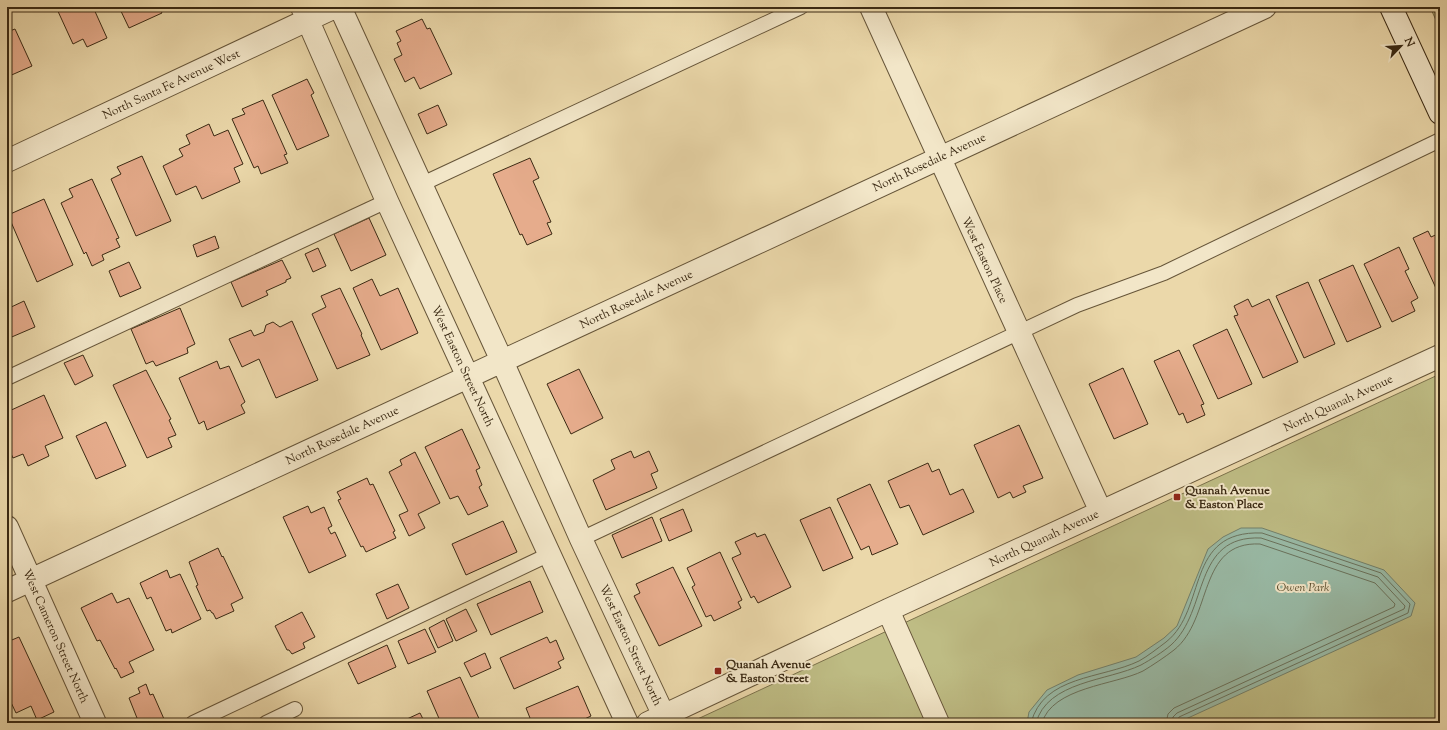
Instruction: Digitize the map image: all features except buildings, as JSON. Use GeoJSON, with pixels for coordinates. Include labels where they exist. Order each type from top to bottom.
{"type":"FeatureCollection","features":[{"type":"Feature","properties":{"kind":"street","name":"North Santa Fe Avenue West"},"geometry":{"type":"LineString","coordinates":[[7,161],[305,14],[335,7]]}},
{"type":"Feature","properties":{"kind":"street","name":"West Easton Street North"},"geometry":{"type":"LineString","coordinates":[[340,7],[502,361],[581,539],[656,719]]}},
{"type":"Feature","properties":{"kind":"street","name":"West Easton Place"},"geometry":{"type":"LineString","coordinates":[[871,7],[1101,512]]}},
{"type":"Feature","properties":{"kind":"street","name":"North Rosedale Avenue"},"geometry":{"type":"LineString","coordinates":[[7,591],[938,157],[1264,7]]}},
{"type":"Feature","properties":{"kind":"street"},"geometry":{"type":"LineString","coordinates":[[1391,7],[1440,113]]}},
{"type":"Feature","properties":{"kind":"street","name":"West Easton Street North"},"geometry":{"type":"LineString","coordinates":[[305,14],[387,201],[628,723]]}},
{"type":"Feature","properties":{"kind":"street","name":"North Quanah Avenue"},"geometry":{"type":"LineString","coordinates":[[656,719],[888,610],[1440,356]]}},
{"type":"Feature","properties":{"kind":"street","name":"West Cameron Street North"},"geometry":{"type":"LineString","coordinates":[[7,527],[95,723]]}},
{"type":"Feature","properties":{"kind":"street"},"geometry":{"type":"LineString","coordinates":[[888,610],[938,723]]}},
{"type":"Feature","properties":{"kind":"lane"},"geometry":{"type":"LineString","coordinates":[[422,184],[800,7]]}},
{"type":"Feature","properties":{"kind":"lane"},"geometry":{"type":"LineString","coordinates":[[581,539],[1077,305],[1164,274],[1440,140]]}},
{"type":"Feature","properties":{"kind":"lane"},"geometry":{"type":"LineString","coordinates":[[7,378],[387,201]]}},
{"type":"Feature","properties":{"kind":"lane"},"geometry":{"type":"LineString","coordinates":[[193,723],[550,554]]}},
{"type":"Feature","properties":{"kind":"lane"},"geometry":{"type":"LineString","coordinates":[[266,723],[295,709]]}},
{"type":"Feature","properties":{"kind":"green space"},"geometry":{"type":"Polygon","coordinates":[[[1430,7],[1440,7],[1440,29],[1430,7]]]}},
{"type":"Feature","properties":{"kind":"green space","name":"Owen Park"},"geometry":{"type":"Polygon","coordinates":[[[1440,374],[1440,723],[689,723],[1440,374]]]}},
{"type":"Feature","properties":{"kind":"water"},"geometry":{"type":"Polygon","coordinates":[[[1241,528],[1262,528],[1384,570],[1415,603],[1411,616],[1177,723],[1027,723],[1029,712],[1047,690],[1078,675],[1136,657],[1164,638],[1177,626],[1208,549],[1223,537],[1241,528]]]}},
{"type":"Feature","properties":{"kind":"place","name":"Quanah Avenue & Easton Place"},"geometry":{"type":"Point","coordinates":[1177,497]}},
{"type":"Feature","properties":{"kind":"place","name":"Quanah Avenue & Easton Street"},"geometry":{"type":"Point","coordinates":[718,671]}}]}
